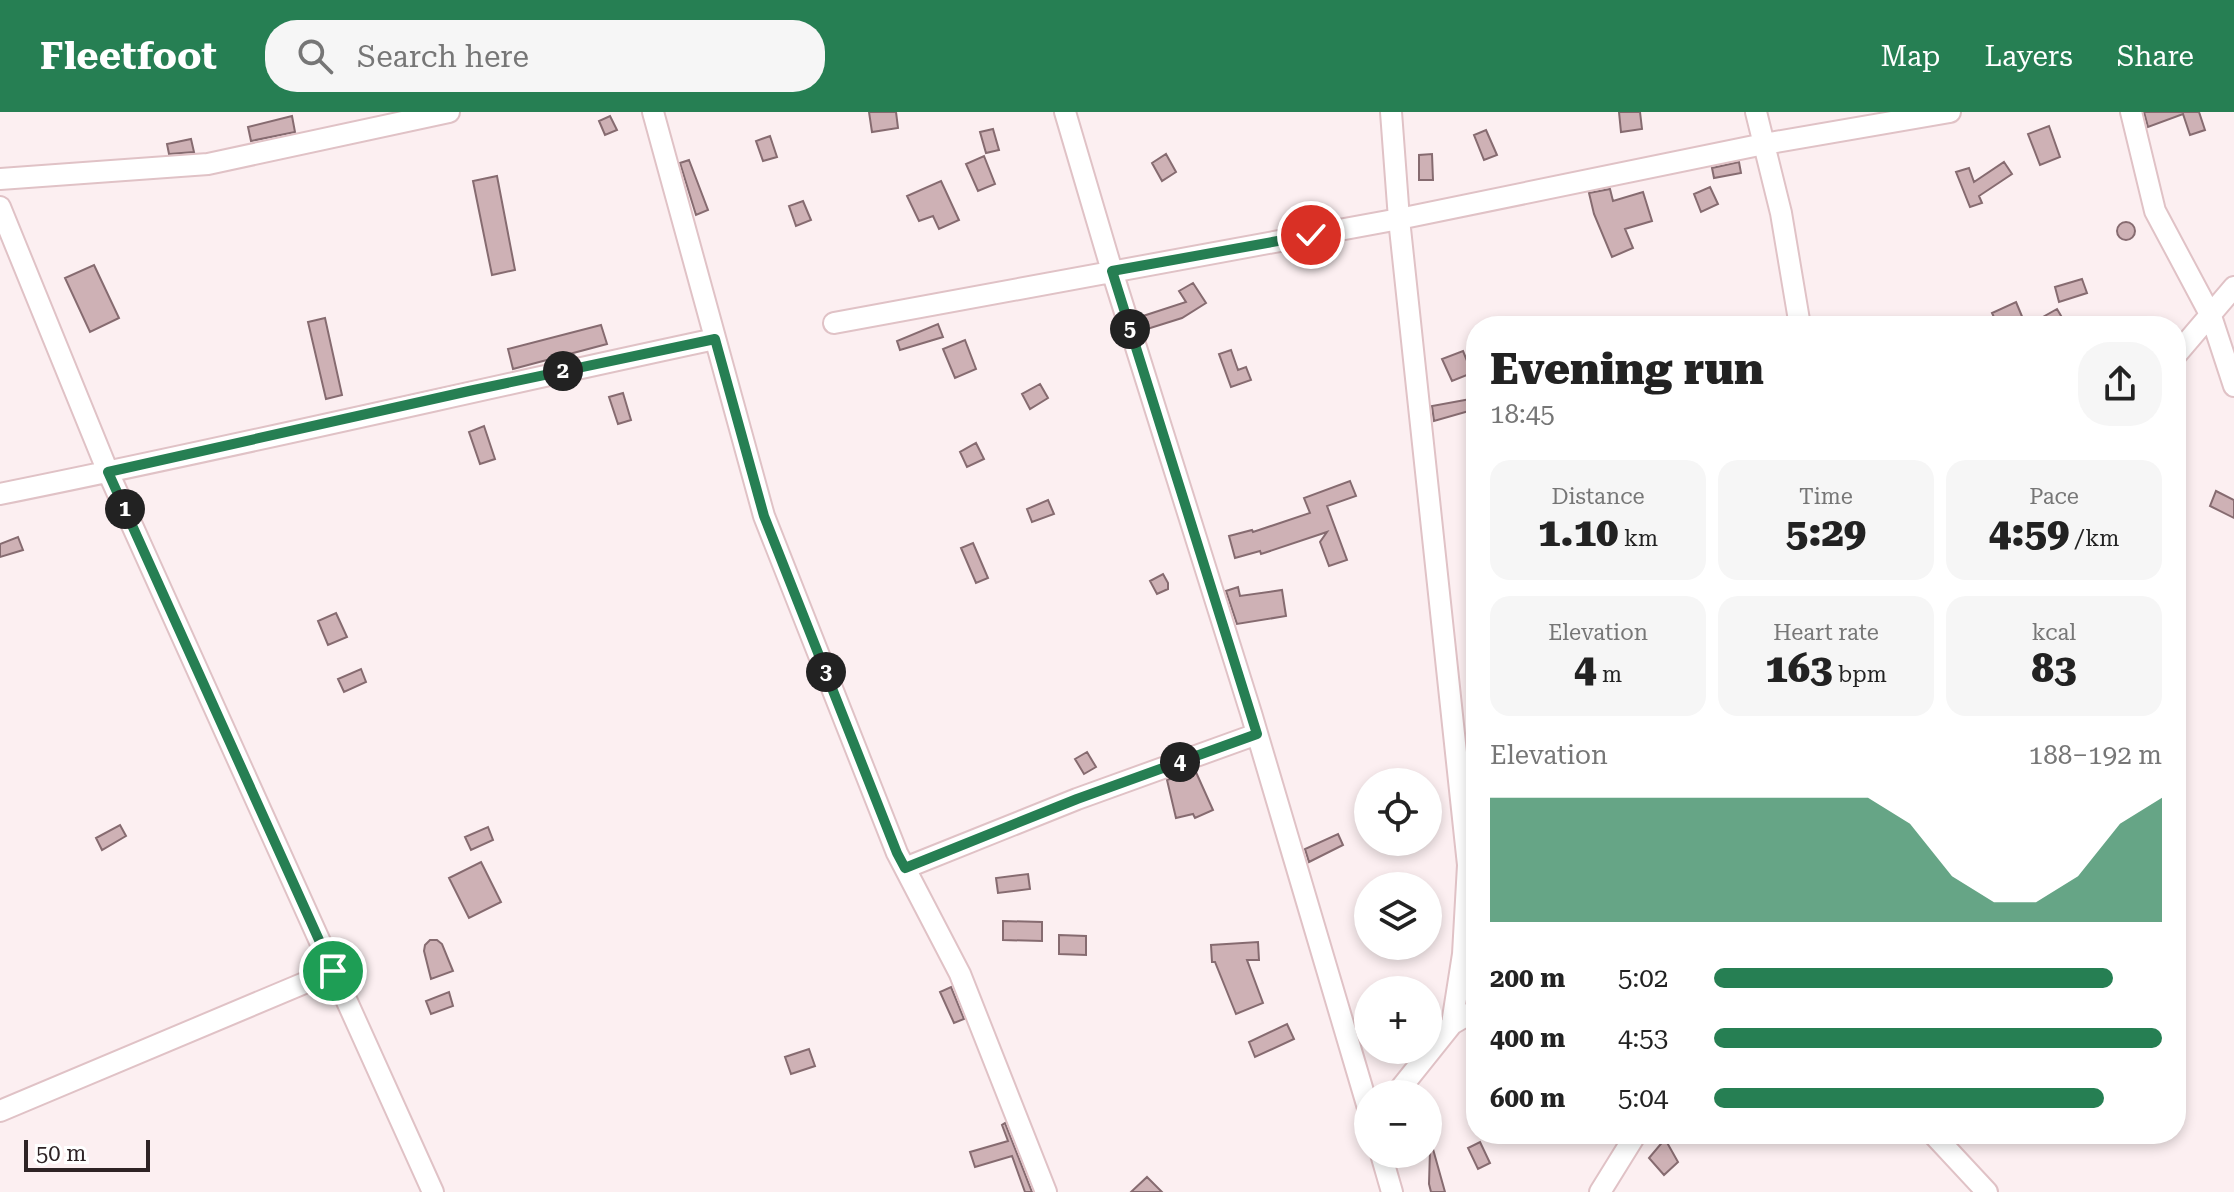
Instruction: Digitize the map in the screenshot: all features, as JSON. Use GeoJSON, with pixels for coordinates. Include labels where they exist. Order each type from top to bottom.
{"type":"FeatureCollection","features":[{"type":"Feature","properties":{"kind":"street"},"geometry":{"type":"LineString","coordinates":[[0,179],[208,164],[449,112]]}},
{"type":"Feature","properties":{"kind":"street"},"geometry":{"type":"LineString","coordinates":[[653,112],[764,516],[897,853],[960,974],[1046,1192]]}},
{"type":"Feature","properties":{"kind":"street"},"geometry":{"type":"LineString","coordinates":[[1065,112],[1257,734],[1360,1080]]}},
{"type":"Feature","properties":{"kind":"street"},"geometry":{"type":"LineString","coordinates":[[1391,112],[1399,219],[1466,846]]}},
{"type":"Feature","properties":{"kind":"street"},"geometry":{"type":"LineString","coordinates":[[1756,112],[1781,213],[1798,316]]}},
{"type":"Feature","properties":{"kind":"street"},"geometry":{"type":"LineString","coordinates":[[834,323],[1399,219],[1764,144],[1950,112]]}},
{"type":"Feature","properties":{"kind":"street"},"geometry":{"type":"LineString","coordinates":[[2131,112],[2155,211],[2211,316],[2234,386]]}},
{"type":"Feature","properties":{"kind":"street"},"geometry":{"type":"LineString","coordinates":[[0,207],[108,472],[433,1192]]}},
{"type":"Feature","properties":{"kind":"street"},"geometry":{"type":"LineString","coordinates":[[2186,344],[2234,287]]}},
{"type":"Feature","properties":{"kind":"street"},"geometry":{"type":"LineString","coordinates":[[0,494],[715,339]]}},
{"type":"Feature","properties":{"kind":"street"},"geometry":{"type":"LineString","coordinates":[[905,868],[1077,799],[1257,734]]}},
{"type":"Feature","properties":{"kind":"street"},"geometry":{"type":"LineString","coordinates":[[1452,1024],[1463,954],[1466,901]]}},
{"type":"Feature","properties":{"kind":"street"},"geometry":{"type":"LineString","coordinates":[[0,1111],[333,971]]}},
{"type":"Feature","properties":{"kind":"street"},"geometry":{"type":"LineString","coordinates":[[1407,1080],[1452,1024],[1466,1016]]}},
{"type":"Feature","properties":{"kind":"street"},"geometry":{"type":"LineString","coordinates":[[1600,1192],[1630,1144]]}},
{"type":"Feature","properties":{"kind":"street"},"geometry":{"type":"LineString","coordinates":[[1942,1144],[1987,1192]]}},
{"type":"Feature","properties":{"kind":"street"},"geometry":{"type":"LineString","coordinates":[[1385,1168],[1392,1192]]}},
{"type":"Feature","properties":{"kind":"building"},"geometry":{"type":"Polygon","coordinates":[[[869,112],[896,112],[898,128],[872,132],[869,112]]]}},
{"type":"Feature","properties":{"kind":"building"},"geometry":{"type":"Polygon","coordinates":[[[1619,112],[1640,112],[1642,129],[1621,132],[1619,112]]]}},
{"type":"Feature","properties":{"kind":"building"},"geometry":{"type":"Polygon","coordinates":[[[2144,112],[2199,112],[2205,130],[2190,135],[2183,114],[2148,127],[2144,112]]]}},
{"type":"Feature","properties":{"kind":"building"},"geometry":{"type":"Polygon","coordinates":[[[292,116],[295,132],[251,141],[248,127],[292,116]]]}},
{"type":"Feature","properties":{"kind":"building"},"geometry":{"type":"Polygon","coordinates":[[[610,116],[617,130],[605,135],[599,121],[610,116]]]}},
{"type":"Feature","properties":{"kind":"building"},"geometry":{"type":"Polygon","coordinates":[[[2049,126],[2060,157],[2040,165],[2028,134],[2049,126]]]}},
{"type":"Feature","properties":{"kind":"building"},"geometry":{"type":"Polygon","coordinates":[[[993,129],[999,150],[986,153],[980,132],[993,129]]]}},
{"type":"Feature","properties":{"kind":"building"},"geometry":{"type":"Polygon","coordinates":[[[1486,130],[1497,155],[1484,160],[1474,135],[1486,130]]]}},
{"type":"Feature","properties":{"kind":"building"},"geometry":{"type":"Polygon","coordinates":[[[770,136],[777,157],[763,161],[756,141],[770,136]]]}},
{"type":"Feature","properties":{"kind":"building"},"geometry":{"type":"Polygon","coordinates":[[[191,139],[194,152],[169,154],[167,144],[191,139]]]}},
{"type":"Feature","properties":{"kind":"building"},"geometry":{"type":"Polygon","coordinates":[[[1166,154],[1176,172],[1162,181],[1152,163],[1166,154]]]}},
{"type":"Feature","properties":{"kind":"building"},"geometry":{"type":"Polygon","coordinates":[[[1432,154],[1433,180],[1419,180],[1419,155],[1432,154]]]}},
{"type":"Feature","properties":{"kind":"building"},"geometry":{"type":"Polygon","coordinates":[[[984,156],[995,184],[978,191],[966,164],[984,156]]]}},
{"type":"Feature","properties":{"kind":"building"},"geometry":{"type":"Polygon","coordinates":[[[689,160],[708,210],[696,215],[680,163],[689,160]]]}},
{"type":"Feature","properties":{"kind":"building"},"geometry":{"type":"Polygon","coordinates":[[[1739,162],[1741,173],[1714,178],[1712,168],[1739,162]]]}},
{"type":"Feature","properties":{"kind":"building"},"geometry":{"type":"Polygon","coordinates":[[[2004,162],[2012,174],[1979,196],[1982,203],[1970,207],[1956,172],[1969,168],[1974,182],[2004,162]]]}},
{"type":"Feature","properties":{"kind":"building"},"geometry":{"type":"Polygon","coordinates":[[[497,176],[515,270],[492,275],[473,181],[497,176]]]}},
{"type":"Feature","properties":{"kind":"building"},"geometry":{"type":"Polygon","coordinates":[[[941,181],[959,220],[939,229],[933,216],[919,221],[907,196],[941,181]]]}},
{"type":"Feature","properties":{"kind":"building"},"geometry":{"type":"Polygon","coordinates":[[[1710,187],[1718,204],[1701,212],[1694,194],[1710,187]]]}},
{"type":"Feature","properties":{"kind":"building"},"geometry":{"type":"Polygon","coordinates":[[[1610,189],[1613,201],[1643,192],[1652,221],[1625,229],[1633,248],[1612,257],[1589,193],[1610,189]]]}},
{"type":"Feature","properties":{"kind":"building"},"geometry":{"type":"Polygon","coordinates":[[[803,201],[811,220],[796,226],[789,206],[803,201]]]}},
{"type":"Feature","properties":{"kind":"building"},"geometry":{"type":"Polygon","coordinates":[[[2126,222],[2135,231],[2126,240],[2117,231],[2126,222]]]}},
{"type":"Feature","properties":{"kind":"building"},"geometry":{"type":"Polygon","coordinates":[[[94,265],[119,318],[90,332],[65,278],[94,265]]]}},
{"type":"Feature","properties":{"kind":"building"},"geometry":{"type":"Polygon","coordinates":[[[2082,279],[2087,293],[2059,302],[2055,287],[2082,279]]]}},
{"type":"Feature","properties":{"kind":"building"},"geometry":{"type":"Polygon","coordinates":[[[1193,283],[1206,303],[1182,318],[1144,330],[1140,317],[1186,302],[1179,291],[1193,283]]]}},
{"type":"Feature","properties":{"kind":"building"},"geometry":{"type":"Polygon","coordinates":[[[2016,302],[2022,316],[1993,316],[1992,313],[2016,302]]]}},
{"type":"Feature","properties":{"kind":"building"},"geometry":{"type":"Polygon","coordinates":[[[2057,309],[2061,316],[2045,316],[2057,309]]]}},
{"type":"Feature","properties":{"kind":"building"},"geometry":{"type":"Polygon","coordinates":[[[325,318],[342,395],[326,399],[308,322],[325,318]]]}},
{"type":"Feature","properties":{"kind":"building"},"geometry":{"type":"Polygon","coordinates":[[[938,324],[943,337],[900,350],[897,341],[938,324]]]}},
{"type":"Feature","properties":{"kind":"building"},"geometry":{"type":"Polygon","coordinates":[[[601,325],[607,344],[513,369],[508,349],[601,325]]]}},
{"type":"Feature","properties":{"kind":"building"},"geometry":{"type":"Polygon","coordinates":[[[965,340],[976,369],[955,378],[943,349],[965,340]]]}},
{"type":"Feature","properties":{"kind":"building"},"geometry":{"type":"Polygon","coordinates":[[[1231,350],[1238,370],[1246,367],[1251,380],[1231,387],[1219,354],[1231,350]]]}},
{"type":"Feature","properties":{"kind":"building"},"geometry":{"type":"Polygon","coordinates":[[[1463,351],[1466,375],[1452,381],[1442,359],[1463,351]]]}},
{"type":"Feature","properties":{"kind":"building"},"geometry":{"type":"Polygon","coordinates":[[[1040,384],[1048,398],[1030,409],[1022,394],[1040,384]]]}},
{"type":"Feature","properties":{"kind":"building"},"geometry":{"type":"Polygon","coordinates":[[[623,393],[631,420],[618,424],[609,397],[623,393]]]}},
{"type":"Feature","properties":{"kind":"building"},"geometry":{"type":"Polygon","coordinates":[[[1466,400],[1466,412],[1434,421],[1432,406],[1466,400]]]}},
{"type":"Feature","properties":{"kind":"building"},"geometry":{"type":"Polygon","coordinates":[[[484,426],[495,459],[480,464],[469,432],[484,426]]]}},
{"type":"Feature","properties":{"kind":"building"},"geometry":{"type":"Polygon","coordinates":[[[976,443],[984,459],[967,467],[960,452],[976,443]]]}},
{"type":"Feature","properties":{"kind":"building"},"geometry":{"type":"Polygon","coordinates":[[[1350,481],[1356,496],[1327,506],[1347,560],[1329,566],[1320,542],[1327,532],[1261,554],[1260,551],[1235,558],[1229,536],[1253,532],[1310,513],[1304,498],[1350,481]]]}},
{"type":"Feature","properties":{"kind":"building"},"geometry":{"type":"Polygon","coordinates":[[[2216,491],[2234,500],[2234,518],[2210,506],[2216,491]]]}},
{"type":"Feature","properties":{"kind":"building"},"geometry":{"type":"Polygon","coordinates":[[[1048,500],[1054,514],[1032,522],[1027,509],[1048,500]]]}},
{"type":"Feature","properties":{"kind":"building"},"geometry":{"type":"Polygon","coordinates":[[[18,537],[23,550],[0,557],[0,544],[18,537]]]}},
{"type":"Feature","properties":{"kind":"building"},"geometry":{"type":"Polygon","coordinates":[[[973,543],[988,578],[976,583],[961,548],[973,543]]]}},
{"type":"Feature","properties":{"kind":"building"},"geometry":{"type":"Polygon","coordinates":[[[1163,574],[1168,589],[1157,594],[1150,581],[1163,574]]]}},
{"type":"Feature","properties":{"kind":"building"},"geometry":{"type":"Polygon","coordinates":[[[1238,587],[1240,596],[1282,590],[1286,616],[1237,624],[1226,591],[1238,587]]]}},
{"type":"Feature","properties":{"kind":"building"},"geometry":{"type":"Polygon","coordinates":[[[336,613],[347,637],[328,645],[318,621],[336,613]]]}},
{"type":"Feature","properties":{"kind":"building"},"geometry":{"type":"Polygon","coordinates":[[[361,669],[366,682],[344,692],[338,679],[361,669]]]}},
{"type":"Feature","properties":{"kind":"building"},"geometry":{"type":"Polygon","coordinates":[[[1087,752],[1096,767],[1084,774],[1075,759],[1087,752]]]}},
{"type":"Feature","properties":{"kind":"building"},"geometry":{"type":"Polygon","coordinates":[[[1195,770],[1213,810],[1195,818],[1193,814],[1176,818],[1167,780],[1195,770]]]}},
{"type":"Feature","properties":{"kind":"building"},"geometry":{"type":"Polygon","coordinates":[[[120,825],[126,836],[102,850],[96,838],[120,825]]]}},
{"type":"Feature","properties":{"kind":"building"},"geometry":{"type":"Polygon","coordinates":[[[488,827],[493,840],[471,850],[465,837],[488,827]]]}},
{"type":"Feature","properties":{"kind":"building"},"geometry":{"type":"Polygon","coordinates":[[[1338,834],[1343,845],[1309,862],[1305,849],[1338,834]]]}},
{"type":"Feature","properties":{"kind":"building"},"geometry":{"type":"Polygon","coordinates":[[[481,862],[501,902],[469,918],[449,878],[481,862]]]}},
{"type":"Feature","properties":{"kind":"building"},"geometry":{"type":"Polygon","coordinates":[[[1028,874],[1030,889],[998,893],[996,878],[1028,874]]]}},
{"type":"Feature","properties":{"kind":"building"},"geometry":{"type":"Polygon","coordinates":[[[1003,921],[1042,922],[1042,941],[1003,940],[1003,921]]]}},
{"type":"Feature","properties":{"kind":"building"},"geometry":{"type":"Polygon","coordinates":[[[1059,935],[1086,936],[1086,955],[1059,954],[1059,935]]]}},
{"type":"Feature","properties":{"kind":"building"},"geometry":{"type":"Polygon","coordinates":[[[430,940],[442,944],[453,971],[431,979],[424,951],[430,940]]]}},
{"type":"Feature","properties":{"kind":"building"},"geometry":{"type":"Polygon","coordinates":[[[1258,942],[1259,960],[1247,960],[1263,1003],[1236,1014],[1215,962],[1212,962],[1211,945],[1258,942]]]}},
{"type":"Feature","properties":{"kind":"building"},"geometry":{"type":"Polygon","coordinates":[[[951,987],[964,1019],[954,1023],[940,992],[951,987]]]}},
{"type":"Feature","properties":{"kind":"building"},"geometry":{"type":"Polygon","coordinates":[[[449,992],[453,1006],[431,1014],[426,1001],[449,992]]]}},
{"type":"Feature","properties":{"kind":"building"},"geometry":{"type":"Polygon","coordinates":[[[1287,1024],[1294,1039],[1255,1057],[1249,1042],[1287,1024]]]}},
{"type":"Feature","properties":{"kind":"building"},"geometry":{"type":"Polygon","coordinates":[[[809,1049],[815,1066],[791,1074],[785,1057],[809,1049]]]}},
{"type":"Feature","properties":{"kind":"building"},"geometry":{"type":"Polygon","coordinates":[[[1005,1123],[1032,1192],[1025,1192],[1012,1156],[975,1167],[970,1152],[1008,1141],[1002,1125],[1005,1123]]]}},
{"type":"Feature","properties":{"kind":"building"},"geometry":{"type":"Polygon","coordinates":[[[1481,1144],[1490,1163],[1478,1169],[1468,1148],[1481,1144]]]}},
{"type":"Feature","properties":{"kind":"building"},"geometry":{"type":"Polygon","coordinates":[[[1661,1144],[1668,1144],[1678,1162],[1664,1175],[1649,1158],[1661,1144]]]}},
{"type":"Feature","properties":{"kind":"building"},"geometry":{"type":"Polygon","coordinates":[[[1429,1168],[1438,1168],[1445,1192],[1431,1192],[1429,1168]]]}},
{"type":"Feature","properties":{"kind":"building"},"geometry":{"type":"Polygon","coordinates":[[[1147,1177],[1162,1192],[1131,1192],[1147,1177]]]}},
{"type":"Feature","properties":{"kind":"route"},"geometry":{"type":"LineString","coordinates":[[333,971],[108,472],[715,339],[764,516],[905,868],[1077,799],[1257,734],[1112,271],[1311,235]]}}]}
